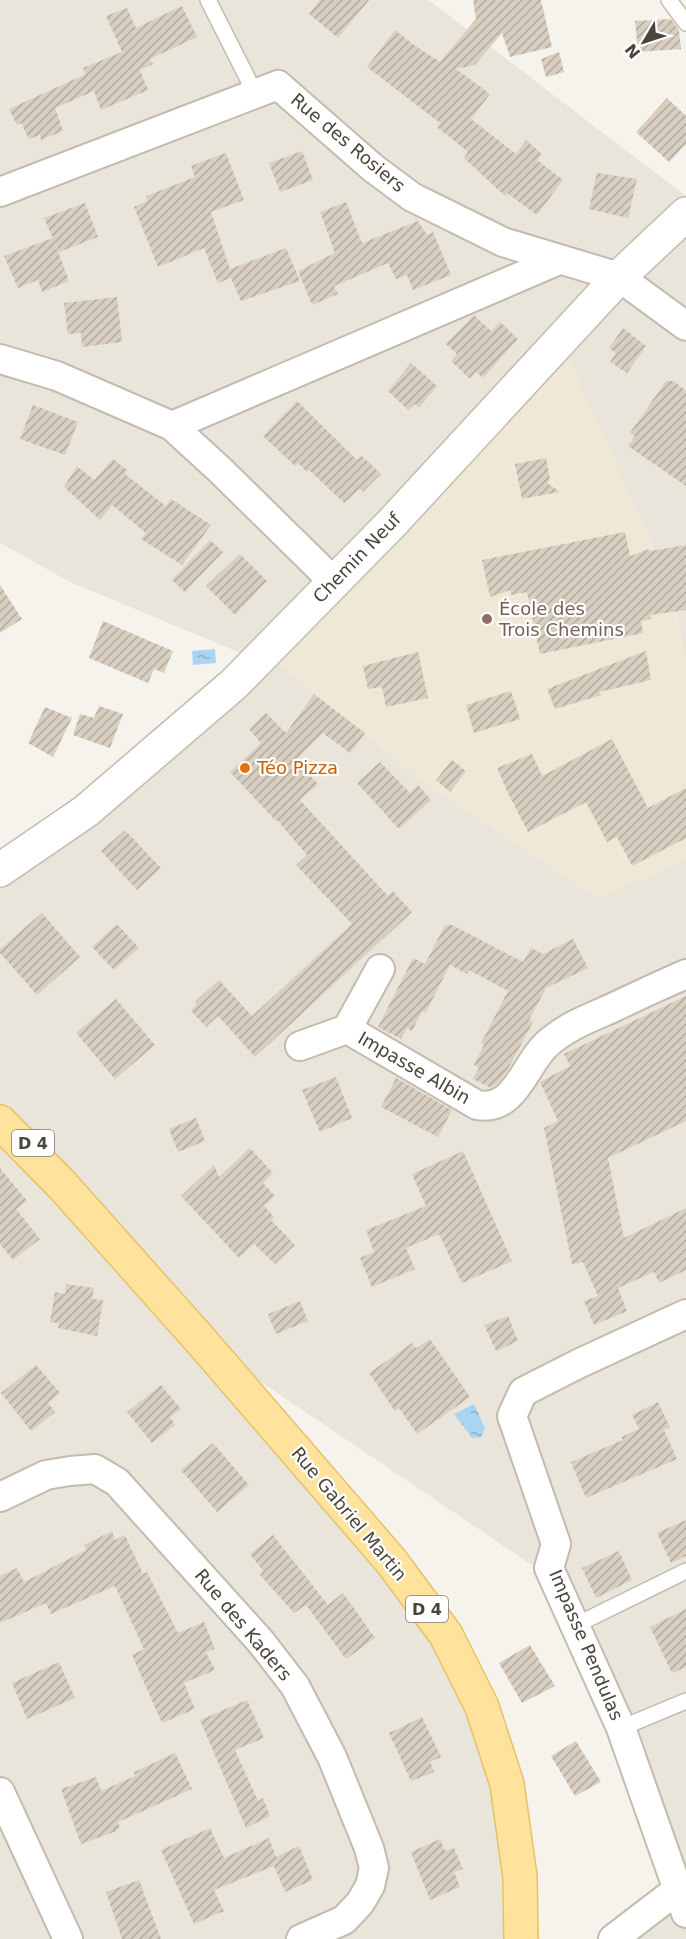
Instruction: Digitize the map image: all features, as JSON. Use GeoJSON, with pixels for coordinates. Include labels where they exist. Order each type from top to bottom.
{"type":"FeatureCollection","features":[{"type":"Feature","properties":{"kind":"main road","name":"Rue Gabriel Martin"},"geometry":{"type":"LineString","coordinates":[[0,1101],[63,1186]]}},
{"type":"Feature","properties":{"kind":"main road","name":"Rue Gabriel Martin"},"geometry":{"type":"LineString","coordinates":[[0,1122],[63,1186],[202,1342],[391,1561],[446,1635],[482,1707],[507,1784],[520,1877],[521,1939]]}},
{"type":"Feature","properties":{"kind":"street","name":"Rue des Rosiers"},"geometry":{"type":"LineString","coordinates":[[0,192],[278,85],[373,168],[412,197],[503,242],[619,277]]}},
{"type":"Feature","properties":{"kind":"street","name":"Chemin Neuf"},"geometry":{"type":"LineString","coordinates":[[0,870],[87,811],[225,692],[391,524],[619,277],[686,214]]}},
{"type":"Feature","properties":{"kind":"street"},"geometry":{"type":"LineString","coordinates":[[172,426],[559,260]]}},
{"type":"Feature","properties":{"kind":"street"},"geometry":{"type":"LineString","coordinates":[[619,277],[686,326]]}},
{"type":"Feature","properties":{"kind":"street"},"geometry":{"type":"LineString","coordinates":[[0,359],[57,376],[172,426],[334,582]]}},
{"type":"Feature","properties":{"kind":"street","name":"Impasse Albin"},"geometry":{"type":"LineString","coordinates":[[300,1046],[347,1029],[380,969]]}},
{"type":"Feature","properties":{"kind":"street","name":"Impasse Albin"},"geometry":{"type":"LineString","coordinates":[[347,1029],[477,1105],[493,1106],[508,1097],[539,1053],[562,1032],[686,974]]}},
{"type":"Feature","properties":{"kind":"street","name":"Impasse Pendulas"},"geometry":{"type":"LineString","coordinates":[[613,1939],[681,1902],[621,1728],[549,1568],[556,1544],[512,1416],[523,1392],[686,1314]]}},
{"type":"Feature","properties":{"kind":"street","name":"Rue des Kaders"},"geometry":{"type":"LineString","coordinates":[[0,1497],[46,1475],[70,1471],[95,1469],[117,1482],[261,1642],[295,1686],[332,1757],[369,1848],[374,1868],[370,1886],[365,1895],[344,1920],[301,1939]]}},
{"type":"Feature","properties":{"kind":"street"},"geometry":{"type":"LineString","coordinates":[[0,1792],[68,1939]]}},
{"type":"Feature","properties":{"kind":"lane"},"geometry":{"type":"LineString","coordinates":[[208,0],[255,93]]}},
{"type":"Feature","properties":{"kind":"lane"},"geometry":{"type":"LineString","coordinates":[[669,0],[686,23]]}},
{"type":"Feature","properties":{"kind":"lane"},"geometry":{"type":"LineString","coordinates":[[576,1625],[686,1571]]}},
{"type":"Feature","properties":{"kind":"lane"},"geometry":{"type":"LineString","coordinates":[[621,1728],[686,1701]]}},
{"type":"Feature","properties":{"kind":"shaded area"},"geometry":{"type":"Polygon","coordinates":[[[0,0],[429,0],[686,196],[686,664],[671,586],[265,652],[412,773],[599,898],[686,858],[686,1939],[613,1939],[677,1890],[545,1574],[205,1344],[391,1561],[482,1707],[521,1939],[0,1939],[0,873],[257,660],[70,582],[0,543],[0,0]]]}},
{"type":"Feature","properties":{"kind":"shaded area","name":"École des Trois Chemins"},"geometry":{"type":"Polygon","coordinates":[[[560,340],[671,586],[686,664],[686,858],[599,898],[412,773],[265,652],[560,340]]]}},
{"type":"Feature","properties":{"kind":"water"},"geometry":{"type":"Polygon","coordinates":[[[215,649],[216,663],[193,665],[192,651],[215,649]]]}},
{"type":"Feature","properties":{"kind":"water"},"geometry":{"type":"Polygon","coordinates":[[[474,1404],[485,1428],[481,1437],[472,1438],[454,1414],[474,1404]]]}},
{"type":"Feature","properties":{"kind":"building"},"geometry":{"type":"Polygon","coordinates":[[[320,0],[369,0],[338,38],[309,14],[320,0]]]}},
{"type":"Feature","properties":{"kind":"building"},"geometry":{"type":"Polygon","coordinates":[[[473,0],[541,0],[552,47],[510,57],[502,33],[475,65],[456,69],[490,94],[471,119],[516,154],[526,140],[542,154],[537,160],[563,180],[537,215],[507,193],[505,196],[464,158],[468,152],[437,127],[440,123],[367,67],[395,30],[440,62],[476,19],[473,0]]]}},
{"type":"Feature","properties":{"kind":"building"},"geometry":{"type":"Polygon","coordinates":[[[182,6],[197,37],[150,59],[153,64],[140,70],[148,90],[101,110],[94,91],[55,108],[63,131],[41,140],[40,135],[29,139],[21,123],[17,125],[9,109],[86,74],[83,68],[122,52],[106,16],[127,8],[136,28],[182,6]]]}},
{"type":"Feature","properties":{"kind":"building"},"geometry":{"type":"Polygon","coordinates":[[[671,19],[679,30],[681,49],[638,52],[635,21],[671,19]]]}},
{"type":"Feature","properties":{"kind":"building"},"geometry":{"type":"Polygon","coordinates":[[[559,52],[564,72],[546,77],[541,59],[559,52]]]}},
{"type":"Feature","properties":{"kind":"building"},"geometry":{"type":"Polygon","coordinates":[[[667,98],[686,116],[686,144],[669,162],[636,132],[667,98]]]}},
{"type":"Feature","properties":{"kind":"building"},"geometry":{"type":"Polygon","coordinates":[[[302,151],[313,180],[280,192],[269,163],[302,151]]]}},
{"type":"Feature","properties":{"kind":"building"},"geometry":{"type":"Polygon","coordinates":[[[226,153],[244,200],[211,212],[230,269],[286,248],[300,281],[241,301],[231,278],[218,283],[204,248],[158,267],[134,207],[147,201],[146,196],[195,177],[191,166],[226,153]]]}},
{"type":"Feature","properties":{"kind":"building"},"geometry":{"type":"Polygon","coordinates":[[[597,173],[637,179],[628,218],[589,209],[597,173]]]}},
{"type":"Feature","properties":{"kind":"building"},"geometry":{"type":"Polygon","coordinates":[[[346,202],[362,243],[418,221],[427,235],[433,232],[451,275],[413,290],[407,275],[396,279],[388,263],[334,286],[338,294],[312,305],[298,271],[335,253],[320,212],[346,202]]]}},
{"type":"Feature","properties":{"kind":"building"},"geometry":{"type":"Polygon","coordinates":[[[85,203],[98,237],[59,252],[44,218],[85,203]]]}},
{"type":"Feature","properties":{"kind":"building"},"geometry":{"type":"Polygon","coordinates":[[[53,238],[69,281],[42,292],[38,280],[18,288],[4,256],[53,238]]]}},
{"type":"Feature","properties":{"kind":"building"},"geometry":{"type":"Polygon","coordinates":[[[117,297],[122,342],[82,347],[81,333],[68,334],[64,303],[117,297]]]}},
{"type":"Feature","properties":{"kind":"building"},"geometry":{"type":"Polygon","coordinates":[[[474,315],[491,331],[500,322],[518,339],[483,378],[476,372],[470,379],[451,361],[457,354],[446,344],[474,315]]]}},
{"type":"Feature","properties":{"kind":"building"},"geometry":{"type":"Polygon","coordinates":[[[623,328],[646,346],[627,373],[610,362],[616,353],[609,348],[623,328]]]}},
{"type":"Feature","properties":{"kind":"building"},"geometry":{"type":"Polygon","coordinates":[[[411,363],[437,386],[419,408],[415,404],[408,410],[388,391],[411,363]]]}},
{"type":"Feature","properties":{"kind":"building"},"geometry":{"type":"Polygon","coordinates":[[[666,381],[674,381],[686,391],[686,486],[628,446],[635,436],[630,433],[666,381]]]}},
{"type":"Feature","properties":{"kind":"building"},"geometry":{"type":"Polygon","coordinates":[[[297,401],[357,460],[362,456],[381,474],[363,492],[360,489],[344,503],[309,470],[307,472],[298,463],[295,466],[263,436],[297,401]]]}},
{"type":"Feature","properties":{"kind":"building"},"geometry":{"type":"Polygon","coordinates":[[[33,405],[78,422],[65,455],[20,439],[33,405]]]}},
{"type":"Feature","properties":{"kind":"building"},"geometry":{"type":"Polygon","coordinates":[[[546,458],[550,479],[547,483],[560,492],[522,499],[515,464],[546,458]]]}},
{"type":"Feature","properties":{"kind":"building"},"geometry":{"type":"Polygon","coordinates":[[[113,459],[127,470],[125,474],[166,506],[171,499],[211,525],[182,565],[141,539],[146,533],[112,505],[100,520],[64,487],[77,466],[94,480],[113,459]]]}},
{"type":"Feature","properties":{"kind":"building"},"geometry":{"type":"Polygon","coordinates":[[[625,532],[630,556],[649,549],[650,551],[686,545],[686,610],[650,615],[651,619],[641,621],[643,633],[540,654],[527,592],[511,595],[510,590],[490,597],[482,560],[625,532]]]}},
{"type":"Feature","properties":{"kind":"building"},"geometry":{"type":"Polygon","coordinates":[[[210,540],[223,552],[185,592],[172,580],[210,540]]]}},
{"type":"Feature","properties":{"kind":"building"},"geometry":{"type":"Polygon","coordinates":[[[240,554],[267,581],[235,615],[206,586],[240,554]]]}},
{"type":"Feature","properties":{"kind":"building"},"geometry":{"type":"Polygon","coordinates":[[[0,585],[22,619],[0,633],[0,585]]]}},
{"type":"Feature","properties":{"kind":"building"},"geometry":{"type":"Polygon","coordinates":[[[103,621],[173,651],[164,673],[154,669],[148,683],[89,658],[103,621]]]}},
{"type":"Feature","properties":{"kind":"building"},"geometry":{"type":"Polygon","coordinates":[[[646,651],[651,680],[599,692],[601,695],[555,709],[547,689],[646,651]]]}},
{"type":"Feature","properties":{"kind":"building"},"geometry":{"type":"Polygon","coordinates":[[[418,652],[428,698],[386,707],[382,687],[368,689],[363,666],[418,652]]]}},
{"type":"Feature","properties":{"kind":"building"},"geometry":{"type":"Polygon","coordinates":[[[511,691],[520,719],[474,733],[466,705],[511,691]]]}},
{"type":"Feature","properties":{"kind":"building"},"geometry":{"type":"Polygon","coordinates":[[[314,694],[365,733],[350,753],[323,733],[296,760],[318,784],[300,800],[388,896],[393,891],[412,912],[255,1057],[218,1016],[206,1027],[191,1011],[197,1004],[195,1002],[219,980],[252,1016],[352,924],[296,865],[307,855],[277,820],[230,772],[261,743],[249,729],[266,713],[286,733],[314,694]]]}},
{"type":"Feature","properties":{"kind":"building"},"geometry":{"type":"Polygon","coordinates":[[[99,706],[123,714],[110,748],[73,735],[80,714],[94,718],[99,706]]]}},
{"type":"Feature","properties":{"kind":"building"},"geometry":{"type":"Polygon","coordinates":[[[45,707],[72,718],[53,757],[28,743],[45,707]]]}},
{"type":"Feature","properties":{"kind":"building"},"geometry":{"type":"Polygon","coordinates":[[[612,739],[648,808],[686,788],[686,838],[632,866],[617,837],[607,842],[586,802],[528,832],[497,768],[532,754],[542,776],[612,739]]]}},
{"type":"Feature","properties":{"kind":"building"},"geometry":{"type":"Polygon","coordinates":[[[452,760],[466,771],[450,792],[436,780],[452,760]]]}},
{"type":"Feature","properties":{"kind":"building"},"geometry":{"type":"Polygon","coordinates":[[[380,762],[410,793],[418,785],[431,800],[399,829],[357,783],[380,762]]]}},
{"type":"Feature","properties":{"kind":"building"},"geometry":{"type":"Polygon","coordinates":[[[125,830],[161,868],[137,890],[101,851],[125,830]]]}},
{"type":"Feature","properties":{"kind":"building"},"geometry":{"type":"Polygon","coordinates":[[[42,913],[80,957],[37,995],[0,953],[0,949],[42,913]]]}},
{"type":"Feature","properties":{"kind":"building"},"geometry":{"type":"Polygon","coordinates":[[[117,924],[139,948],[114,970],[92,947],[117,924]]]}},
{"type":"Feature","properties":{"kind":"building"},"geometry":{"type":"Polygon","coordinates":[[[445,925],[452,925],[523,962],[531,948],[543,954],[573,939],[588,968],[546,988],[529,1020],[533,1022],[507,1071],[491,1088],[473,1079],[479,1068],[474,1065],[484,1045],[481,1043],[508,991],[469,970],[467,974],[450,965],[426,1012],[422,1011],[412,1031],[407,1028],[401,1039],[378,1027],[413,958],[425,964],[445,925]]]}},
{"type":"Feature","properties":{"kind":"building"},"geometry":{"type":"Polygon","coordinates":[[[686,996],[686,1121],[608,1158],[624,1238],[686,1208],[686,1270],[659,1283],[654,1272],[618,1288],[627,1311],[594,1325],[584,1301],[598,1296],[583,1262],[572,1264],[544,1128],[558,1121],[540,1082],[570,1066],[564,1054],[686,996]]]}},
{"type":"Feature","properties":{"kind":"building"},"geometry":{"type":"Polygon","coordinates":[[[116,999],[155,1045],[115,1079],[76,1033],[116,999]]]}},
{"type":"Feature","properties":{"kind":"building"},"geometry":{"type":"Polygon","coordinates":[[[336,1077],[352,1118],[320,1132],[302,1090],[336,1077]]]}},
{"type":"Feature","properties":{"kind":"building"},"geometry":{"type":"Polygon","coordinates":[[[396,1078],[452,1110],[438,1137],[381,1107],[396,1078]]]}},
{"type":"Feature","properties":{"kind":"building"},"geometry":{"type":"Polygon","coordinates":[[[196,1118],[205,1141],[178,1152],[169,1129],[196,1118]]]}},
{"type":"Feature","properties":{"kind":"building"},"geometry":{"type":"Polygon","coordinates":[[[250,1148],[273,1173],[263,1183],[275,1196],[264,1206],[274,1217],[271,1220],[295,1245],[275,1264],[254,1244],[239,1258],[181,1196],[214,1165],[219,1177],[250,1148]]]}},
{"type":"Feature","properties":{"kind":"building"},"geometry":{"type":"Polygon","coordinates":[[[463,1151],[512,1261],[462,1283],[439,1234],[406,1248],[415,1269],[372,1287],[360,1258],[374,1252],[366,1230],[426,1206],[412,1174],[463,1151]]]}},
{"type":"Feature","properties":{"kind":"building"},"geometry":{"type":"Polygon","coordinates":[[[0,1168],[27,1201],[16,1209],[40,1239],[13,1260],[0,1244],[0,1168]]]}},
{"type":"Feature","properties":{"kind":"building"},"geometry":{"type":"Polygon","coordinates":[[[66,1284],[94,1288],[92,1299],[103,1300],[97,1336],[58,1328],[59,1323],[50,1322],[55,1292],[65,1294],[66,1284]]]}},
{"type":"Feature","properties":{"kind":"building"},"geometry":{"type":"Polygon","coordinates":[[[300,1301],[308,1321],[276,1334],[268,1314],[300,1301]]]}},
{"type":"Feature","properties":{"kind":"building"},"geometry":{"type":"Polygon","coordinates":[[[508,1316],[518,1341],[496,1351],[484,1325],[508,1316]]]}},
{"type":"Feature","properties":{"kind":"building"},"geometry":{"type":"Polygon","coordinates":[[[430,1339],[470,1397],[417,1434],[399,1408],[395,1411],[369,1373],[412,1343],[416,1348],[430,1339]]]}},
{"type":"Feature","properties":{"kind":"building"},"geometry":{"type":"Polygon","coordinates":[[[36,1365],[60,1393],[48,1403],[55,1412],[31,1431],[1,1393],[36,1365]]]}},
{"type":"Feature","properties":{"kind":"building"},"geometry":{"type":"Polygon","coordinates":[[[161,1385],[181,1409],[170,1417],[175,1425],[152,1443],[127,1412],[161,1385]]]}},
{"type":"Feature","properties":{"kind":"building"},"geometry":{"type":"Polygon","coordinates":[[[658,1402],[670,1427],[664,1430],[677,1459],[586,1498],[571,1462],[623,1440],[621,1437],[639,1429],[632,1415],[658,1402]]]}},
{"type":"Feature","properties":{"kind":"building"},"geometry":{"type":"Polygon","coordinates":[[[213,1443],[249,1485],[217,1512],[181,1470],[213,1443]]]}},
{"type":"Feature","properties":{"kind":"building"},"geometry":{"type":"Polygon","coordinates":[[[686,1520],[686,1556],[671,1563],[657,1533],[686,1520]]]}},
{"type":"Feature","properties":{"kind":"building"},"geometry":{"type":"Polygon","coordinates":[[[112,1531],[115,1540],[125,1535],[143,1574],[147,1572],[178,1633],[204,1622],[215,1649],[206,1652],[215,1670],[184,1683],[195,1709],[162,1723],[132,1655],[144,1649],[115,1586],[51,1614],[46,1603],[0,1623],[0,1576],[17,1568],[24,1582],[86,1550],[84,1545],[112,1531]]]}},
{"type":"Feature","properties":{"kind":"building"},"geometry":{"type":"Polygon","coordinates":[[[273,1535],[328,1605],[343,1593],[375,1638],[346,1659],[306,1605],[294,1613],[260,1575],[263,1571],[250,1554],[273,1535]]]}},
{"type":"Feature","properties":{"kind":"building"},"geometry":{"type":"Polygon","coordinates":[[[619,1551],[632,1580],[596,1598],[582,1568],[619,1551]]]}},
{"type":"Feature","properties":{"kind":"building"},"geometry":{"type":"Polygon","coordinates":[[[686,1609],[686,1667],[672,1673],[650,1627],[686,1609]]]}},
{"type":"Feature","properties":{"kind":"building"},"geometry":{"type":"Polygon","coordinates":[[[530,1645],[555,1686],[522,1703],[499,1663],[530,1645]]]}},
{"type":"Feature","properties":{"kind":"building"},"geometry":{"type":"Polygon","coordinates":[[[59,1662],[75,1698],[27,1719],[12,1683],[59,1662]]]}},
{"type":"Feature","properties":{"kind":"building"},"geometry":{"type":"Polygon","coordinates":[[[247,1700],[264,1738],[235,1750],[258,1801],[263,1798],[270,1816],[246,1828],[200,1720],[247,1700]]]}},
{"type":"Feature","properties":{"kind":"building"},"geometry":{"type":"Polygon","coordinates":[[[422,1717],[441,1757],[430,1762],[434,1772],[411,1781],[389,1733],[422,1717]]]}},
{"type":"Feature","properties":{"kind":"building"},"geometry":{"type":"Polygon","coordinates":[[[576,1741],[601,1782],[575,1796],[551,1756],[576,1741]]]}},
{"type":"Feature","properties":{"kind":"building"},"geometry":{"type":"Polygon","coordinates":[[[175,1753],[192,1789],[118,1822],[120,1828],[116,1829],[117,1831],[81,1844],[61,1789],[96,1777],[101,1791],[135,1776],[134,1772],[175,1753]]]}},
{"type":"Feature","properties":{"kind":"building"},"geometry":{"type":"Polygon","coordinates":[[[210,1828],[224,1858],[269,1838],[276,1857],[299,1846],[313,1880],[285,1892],[274,1866],[214,1890],[224,1911],[194,1924],[161,1850],[210,1828]]]}},
{"type":"Feature","properties":{"kind":"building"},"geometry":{"type":"Polygon","coordinates":[[[440,1839],[445,1851],[454,1848],[463,1869],[454,1872],[460,1887],[430,1900],[411,1852],[440,1839]]]}},
{"type":"Feature","properties":{"kind":"building"},"geometry":{"type":"Polygon","coordinates":[[[139,1880],[161,1939],[122,1939],[106,1892],[139,1880]]]}},
{"type":"Feature","properties":{"kind":"place","name":"École des Trois Chemins"},"geometry":{"type":"Point","coordinates":[487,619]}},
{"type":"Feature","properties":{"kind":"place","name":"Téo Pizza"},"geometry":{"type":"Point","coordinates":[245,768]}}]}
